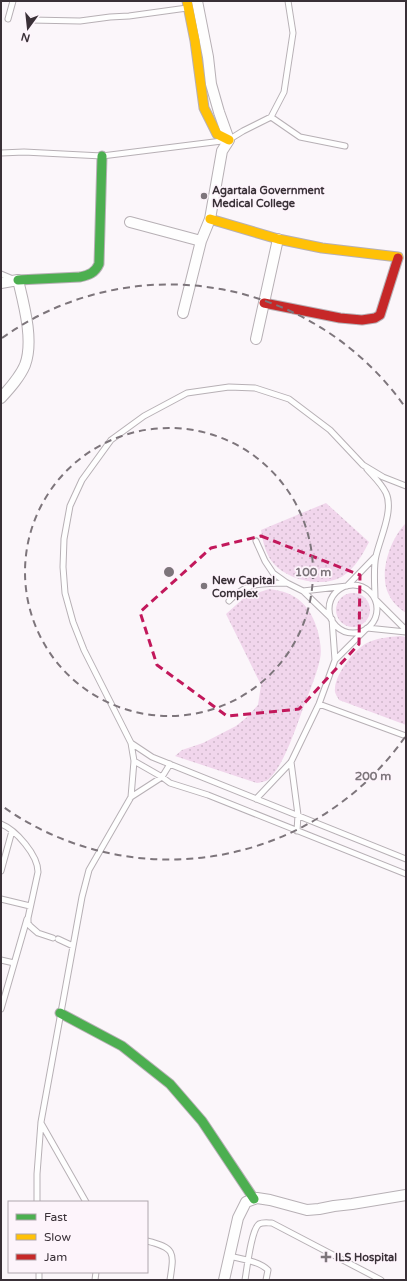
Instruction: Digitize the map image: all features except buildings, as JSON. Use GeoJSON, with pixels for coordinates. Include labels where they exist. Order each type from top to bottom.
{"type":"FeatureCollection","features":[{"type":"Feature","properties":{"kind":"street"},"geometry":{"type":"LineString","coordinates":[[183,312],[201,242],[210,219],[222,152],[229,140],[211,84],[208,57],[197,1]]}},
{"type":"Feature","properties":{"kind":"street"},"geometry":{"type":"LineString","coordinates":[[187,5],[195,41],[204,108],[216,134],[229,140]]}},
{"type":"Feature","properties":{"kind":"street"},"geometry":{"type":"LineString","coordinates":[[1,283],[17,280],[80,277],[90,275],[97,270],[99,264],[102,156]]}},
{"type":"Feature","properties":{"kind":"street"},"geometry":{"type":"LineString","coordinates":[[210,219],[278,239],[322,248],[402,257],[380,315],[375,318],[362,320],[340,318],[264,303]]}},
{"type":"Feature","properties":{"kind":"street"},"geometry":{"type":"LineString","coordinates":[[130,222],[201,242]]}},
{"type":"Feature","properties":{"kind":"street"},"geometry":{"type":"LineString","coordinates":[[256,339],[278,239]]}},
{"type":"Feature","properties":{"kind":"street"},"geometry":{"type":"LineString","coordinates":[[1,398],[18,379],[25,365],[28,351],[26,314],[17,280]]}},
{"type":"Feature","properties":{"kind":"street"},"geometry":{"type":"LineString","coordinates":[[60,1013],[122,1046],[170,1084],[202,1121],[254,1199]]}},
{"type":"Feature","properties":{"kind":"street"},"geometry":{"type":"LineString","coordinates":[[224,1280],[238,1218],[246,1202],[257,1198],[307,1210],[406,1195]]}},
{"type":"Feature","properties":{"kind":"lane"},"geometry":{"type":"LineString","coordinates":[[8,19],[13,1]]}},
{"type":"Feature","properties":{"kind":"lane"},"geometry":{"type":"LineString","coordinates":[[1,153],[24,152],[102,156],[229,140],[242,131],[271,117],[284,92],[293,33],[288,1]]}},
{"type":"Feature","properties":{"kind":"lane"},"geometry":{"type":"LineString","coordinates":[[31,20],[80,21],[129,16],[187,5]]}},
{"type":"Feature","properties":{"kind":"lane"},"geometry":{"type":"LineString","coordinates":[[271,117],[300,137],[346,146]]}},
{"type":"Feature","properties":{"kind":"lane"},"geometry":{"type":"LineString","coordinates":[[1,274],[17,280]]}},
{"type":"Feature","properties":{"kind":"lane"},"geometry":{"type":"LineString","coordinates":[[37,1201],[37,1174],[41,1122],[82,897],[89,870],[131,797],[134,761],[131,743],[84,650],[73,622],[65,593],[63,567],[64,539],[70,506],[82,480],[111,440],[144,416],[187,393],[229,387],[255,388],[289,399],[330,430],[363,465],[381,485],[386,494],[388,504],[382,535],[375,557],[375,599],[377,607],[373,622],[335,660],[318,704],[291,762],[256,799]]}},
{"type":"Feature","properties":{"kind":"lane"},"geometry":{"type":"LineString","coordinates":[[363,465],[383,477],[406,486]]}},
{"type":"Feature","properties":{"kind":"lane"},"geometry":{"type":"LineString","coordinates":[[256,542],[265,561],[273,573],[303,591],[332,619],[336,625],[343,630],[359,632],[367,628],[406,631]]}},
{"type":"Feature","properties":{"kind":"lane"},"geometry":{"type":"LineString","coordinates":[[335,660],[330,602],[340,589],[347,586],[375,557]]}},
{"type":"Feature","properties":{"kind":"lane"},"geometry":{"type":"LineString","coordinates":[[229,601],[237,592],[255,584],[287,582]]}},
{"type":"Feature","properties":{"kind":"lane"},"geometry":{"type":"LineString","coordinates":[[303,591],[355,585],[364,587],[406,631]]}},
{"type":"Feature","properties":{"kind":"lane"},"geometry":{"type":"LineString","coordinates":[[318,704],[406,736]]}},
{"type":"Feature","properties":{"kind":"lane"},"geometry":{"type":"LineString","coordinates":[[131,743],[152,757],[406,859]]}},
{"type":"Feature","properties":{"kind":"lane"},"geometry":{"type":"LineString","coordinates":[[134,761],[170,783],[208,795],[406,874]]}},
{"type":"Feature","properties":{"kind":"lane"},"geometry":{"type":"LineString","coordinates":[[291,762],[298,815],[297,831]]}},
{"type":"Feature","properties":{"kind":"lane"},"geometry":{"type":"LineString","coordinates":[[131,797],[162,777],[170,764]]}},
{"type":"Feature","properties":{"kind":"lane"},"geometry":{"type":"LineString","coordinates":[[1,824],[12,830],[26,847],[38,866],[28,918],[1,1009]]}},
{"type":"Feature","properties":{"kind":"lane"},"geometry":{"type":"LineString","coordinates":[[1,872],[12,830]]}},
{"type":"Feature","properties":{"kind":"lane"},"geometry":{"type":"LineString","coordinates":[[1,899],[30,906]]}},
{"type":"Feature","properties":{"kind":"lane"},"geometry":{"type":"LineString","coordinates":[[28,918],[30,926],[33,929],[43,935],[73,946]]}},
{"type":"Feature","properties":{"kind":"lane"},"geometry":{"type":"LineString","coordinates":[[1,960],[14,963]]}},
{"type":"Feature","properties":{"kind":"lane"},"geometry":{"type":"LineString","coordinates":[[41,1122],[85,1201]]}},
{"type":"Feature","properties":{"kind":"lane"},"geometry":{"type":"LineString","coordinates":[[245,1280],[252,1240],[258,1224],[264,1222],[272,1223],[380,1280]]}},
{"type":"Feature","properties":{"kind":"lane"},"geometry":{"type":"LineString","coordinates":[[148,1241],[171,1251],[173,1259],[170,1280]]}},
{"type":"Feature","properties":{"kind":"lane"},"geometry":{"type":"LineString","coordinates":[[230,1256],[265,1267],[268,1270],[266,1280]]}},
{"type":"Feature","properties":{"kind":"highlighted area"},"geometry":{"type":"Polygon","coordinates":[[[261,536],[360,575],[359,644],[299,709],[227,716],[157,665],[140,612],[211,548],[261,536]]]}},
{"type":"Feature","properties":{"kind":"shaded area"},"geometry":{"type":"Polygon","coordinates":[[[326,503],[369,542],[367,547],[351,569],[343,576],[335,580],[326,582],[307,581],[288,575],[280,570],[269,557],[261,530],[326,503]]]}},
{"type":"Feature","properties":{"kind":"shaded area"},"geometry":{"type":"Polygon","coordinates":[[[406,523],[406,613],[390,598],[386,587],[385,567],[387,557],[395,538],[406,523]]]}},
{"type":"Feature","properties":{"kind":"shaded area"},"geometry":{"type":"Polygon","coordinates":[[[269,589],[287,593],[295,597],[307,608],[318,632],[321,652],[314,680],[283,758],[269,779],[257,783],[175,756],[182,750],[203,743],[236,726],[258,705],[261,685],[226,614],[245,597],[269,589]]]}},
{"type":"Feature","properties":{"kind":"shaded area"},"geometry":{"type":"Polygon","coordinates":[[[350,593],[356,593],[365,598],[369,604],[369,616],[365,622],[356,627],[350,627],[341,622],[336,613],[336,607],[341,598],[350,593]]]}},
{"type":"Feature","properties":{"kind":"shaded area"},"geometry":{"type":"Polygon","coordinates":[[[400,636],[406,637],[406,725],[339,700],[335,690],[338,676],[358,649],[372,641],[400,636]]]}},
{"type":"Feature","properties":{"kind":"traffic: fast"},"geometry":{"type":"LineString","coordinates":[[18,280],[80,277],[96,270],[99,264],[102,156]]}},
{"type":"Feature","properties":{"kind":"traffic: fast"},"geometry":{"type":"LineString","coordinates":[[60,1013],[122,1046],[170,1084],[202,1121],[254,1199]]}},
{"type":"Feature","properties":{"kind":"traffic: slow"},"geometry":{"type":"LineString","coordinates":[[187,1],[195,41],[204,108],[217,134],[229,140]]}},
{"type":"Feature","properties":{"kind":"traffic: slow"},"geometry":{"type":"LineString","coordinates":[[210,219],[278,239],[322,248],[398,258]]}},
{"type":"Feature","properties":{"kind":"traffic: jam"},"geometry":{"type":"LineString","coordinates":[[264,303],[340,318],[362,320],[375,318],[380,315],[398,258]]}},
{"type":"Feature","properties":{"kind":"place","name":"Agartala Government Medical College"},"geometry":{"type":"Point","coordinates":[204,196]}},
{"type":"Feature","properties":{"kind":"place","name":"New Capital Complex"},"geometry":{"type":"Point","coordinates":[204,586]}},
{"type":"Feature","properties":{"kind":"place","name":"ILS Hospital"},"geometry":{"type":"Point","coordinates":[326,1257]}}]}
